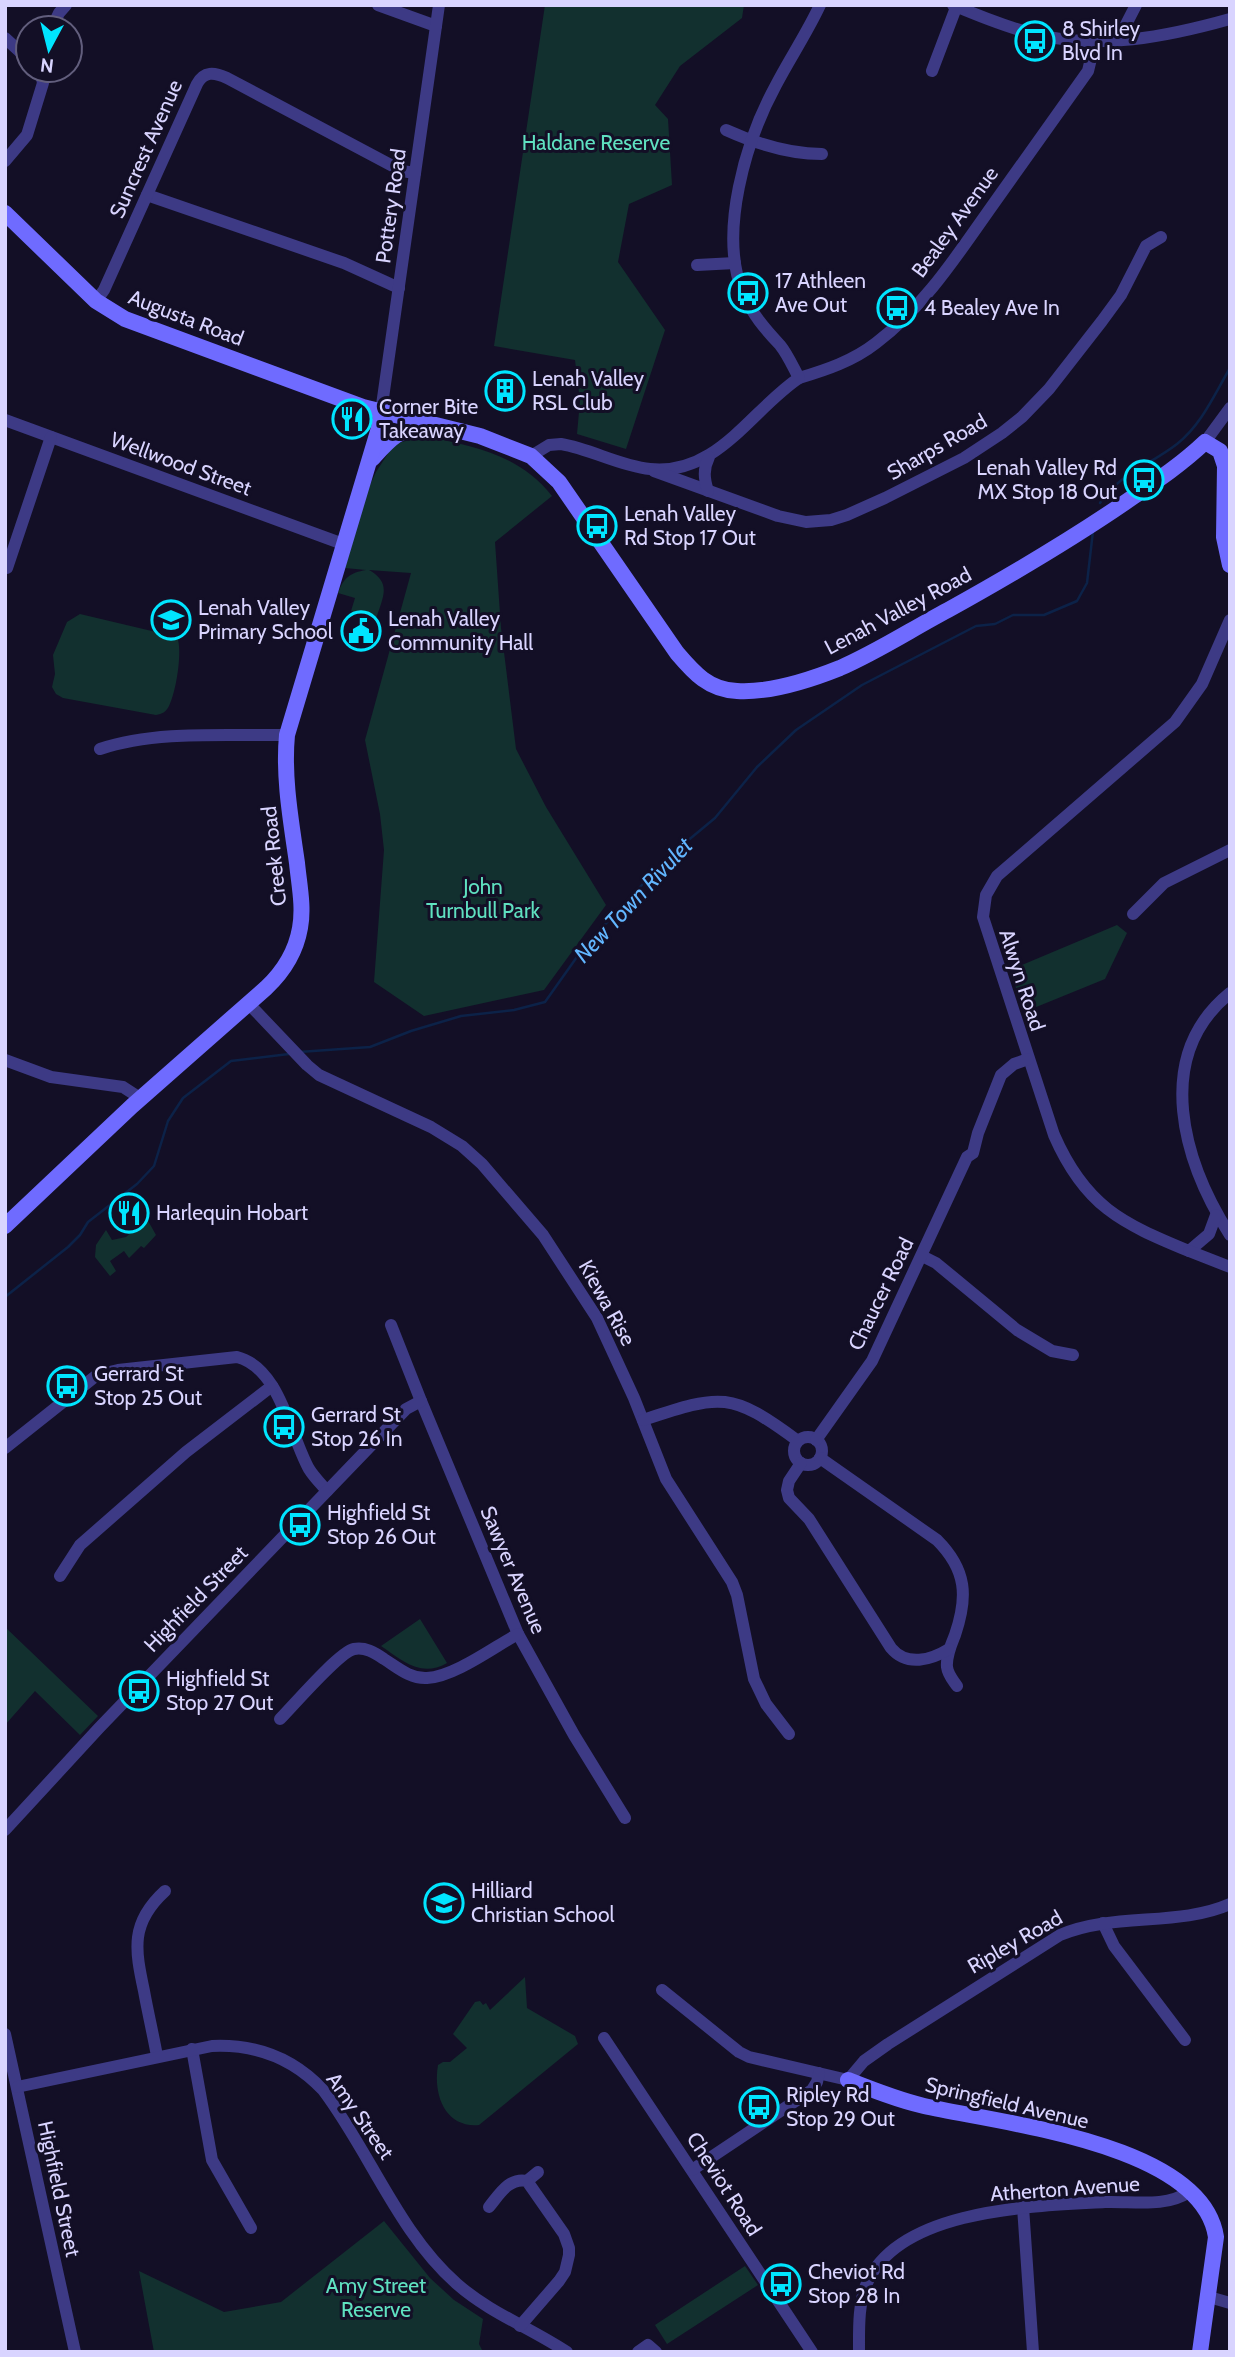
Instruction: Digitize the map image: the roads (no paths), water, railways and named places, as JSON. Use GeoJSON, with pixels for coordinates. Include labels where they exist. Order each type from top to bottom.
{"type":"FeatureCollection","features":[{"type":"Feature","properties":{"kind":"street"},"geometry":{"type":"LineString","coordinates":[[378,5],[436,26]]}},
{"type":"Feature","properties":{"kind":"street","name":"Pottery Road"},"geometry":{"type":"LineString","coordinates":[[381,412],[439,5]]}},
{"type":"Feature","properties":{"kind":"street"},"geometry":{"type":"LineString","coordinates":[[708,491],[704,480],[704,466],[709,457],[799,378],[780,346],[752,312],[738,281],[735,263],[738,194],[752,142],[775,87],[820,5]]}},
{"type":"Feature","properties":{"kind":"street"},"geometry":{"type":"LineString","coordinates":[[1118,40],[1136,5]]}},
{"type":"Feature","properties":{"kind":"street"},"geometry":{"type":"LineString","coordinates":[[932,71],[955,6],[1036,34],[1095,42],[1151,38],[1230,19]]}},
{"type":"Feature","properties":{"kind":"street","name":"Bealey Avenue"},"geometry":{"type":"LineString","coordinates":[[799,378],[859,355],[906,317],[952,262],[1088,71],[1095,42]]}},
{"type":"Feature","properties":{"kind":"street","name":"Suncrest Avenue"},"geometry":{"type":"LineString","coordinates":[[96,301],[197,84],[204,75],[211,73],[226,78],[402,171],[415,173]]}},
{"type":"Feature","properties":{"kind":"street"},"geometry":{"type":"LineString","coordinates":[[5,161],[27,135],[43,84]]}},
{"type":"Feature","properties":{"kind":"street"},"geometry":{"type":"LineString","coordinates":[[726,130],[752,142],[799,154],[822,153]]}},
{"type":"Feature","properties":{"kind":"street"},"geometry":{"type":"LineString","coordinates":[[147,195],[344,263],[399,288]]}},
{"type":"Feature","properties":{"kind":"street","name":"Augusta Road"},"geometry":{"type":"LineString","coordinates":[[5,213],[96,301],[125,319],[381,412]]}},
{"type":"Feature","properties":{"kind":"street","name":"Sharps Road"},"geometry":{"type":"LineString","coordinates":[[531,456],[549,445],[561,444],[651,469],[792,520],[819,522],[847,515],[964,458],[1012,425],[1049,388],[1121,295],[1146,246],[1161,237]]}},
{"type":"Feature","properties":{"kind":"street"},"geometry":{"type":"LineString","coordinates":[[697,265],[735,263]]}},
{"type":"Feature","properties":{"kind":"street","name":"Lenah Valley Road"},"geometry":{"type":"LineString","coordinates":[[381,412],[480,436],[531,456],[559,482],[692,671],[704,681],[726,690],[747,691],[783,685],[825,673],[875,650],[1001,580],[1158,480],[1205,442],[1230,408]]}},
{"type":"Feature","properties":{"kind":"street","name":"Creek Road"},"geometry":{"type":"LineString","coordinates":[[5,1226],[140,1098],[275,980],[295,946],[300,929],[301,904],[286,776],[287,735],[379,428],[381,412]]}},
{"type":"Feature","properties":{"kind":"street","name":"Wellwood Street"},"geometry":{"type":"LineString","coordinates":[[5,420],[343,544]]}},
{"type":"Feature","properties":{"kind":"street","name":"Lenah Valley Road"},"geometry":{"type":"LineString","coordinates":[[367,465],[395,434],[407,429],[435,426]]}},
{"type":"Feature","properties":{"kind":"street"},"geometry":{"type":"LineString","coordinates":[[7,568],[51,437]]}},
{"type":"Feature","properties":{"kind":"street"},"geometry":{"type":"LineString","coordinates":[[1205,442],[1220,451],[1225,466],[1224,537],[1230,565]]}},
{"type":"Feature","properties":{"kind":"street"},"geometry":{"type":"LineString","coordinates":[[651,469],[688,464],[709,457]]}},
{"type":"Feature","properties":{"kind":"street","name":"Alwyn Road"},"geometry":{"type":"LineString","coordinates":[[1230,620],[1202,684],[1175,722],[1007,867],[990,885],[984,905],[985,927],[1028,1059],[1070,1168],[1091,1196],[1126,1223],[1230,1267]]}},
{"type":"Feature","properties":{"kind":"street"},"geometry":{"type":"LineString","coordinates":[[100,749],[124,741],[287,735]]}},
{"type":"Feature","properties":{"kind":"street"},"geometry":{"type":"LineString","coordinates":[[1133,914],[1164,883],[1230,850]]}},
{"type":"Feature","properties":{"kind":"street"},"geometry":{"type":"LineString","coordinates":[[1230,993],[1206,1019],[1193,1042],[1182,1090],[1182,1116],[1188,1143],[1216,1215],[1230,1235]]}},
{"type":"Feature","properties":{"kind":"street","name":"Kiewa Rise"},"geometry":{"type":"LineString","coordinates":[[249,1004],[307,1065],[338,1086],[431,1127],[474,1156],[543,1235],[602,1328],[666,1479],[732,1582],[754,1679],[766,1704],[789,1734]]}},
{"type":"Feature","properties":{"kind":"street","name":"Chaucer Road"},"geometry":{"type":"LineString","coordinates":[[816,1440],[872,1361],[967,1157],[973,1153],[1001,1074],[1014,1064],[1028,1059]]}},
{"type":"Feature","properties":{"kind":"street"},"geometry":{"type":"LineString","coordinates":[[5,1060],[51,1077],[122,1087],[140,1098]]}},
{"type":"Feature","properties":{"kind":"street"},"geometry":{"type":"LineString","coordinates":[[1189,1251],[1209,1234],[1216,1215]]}},
{"type":"Feature","properties":{"kind":"street"},"geometry":{"type":"LineString","coordinates":[[922,1256],[936,1263],[1017,1330],[1052,1351],[1073,1355]]}},
{"type":"Feature","properties":{"kind":"street","name":"Sawyer Avenue"},"geometry":{"type":"LineString","coordinates":[[391,1325],[518,1634],[574,1735],[625,1818]]}},
{"type":"Feature","properties":{"kind":"street"},"geometry":{"type":"LineString","coordinates":[[5,1448],[90,1379],[106,1372],[237,1357],[250,1361],[261,1370],[272,1386],[309,1468],[327,1491]]}},
{"type":"Feature","properties":{"kind":"street"},"geometry":{"type":"LineString","coordinates":[[60,1576],[80,1545],[186,1452],[272,1386]]}},
{"type":"Feature","properties":{"kind":"street","name":"Highfield Street"},"geometry":{"type":"LineString","coordinates":[[5,1830],[99,1728],[406,1409],[421,1401]]}},
{"type":"Feature","properties":{"kind":"street"},"geometry":{"type":"LineString","coordinates":[[643,1420],[702,1402],[729,1402],[754,1411],[798,1441]]}},
{"type":"Feature","properties":{"kind":"street"},"geometry":{"type":"LineString","coordinates":[[801,1463],[794,1452],[798,1441],[808,1437],[816,1440],[821,1449],[820,1458]]}},
{"type":"Feature","properties":{"kind":"street"},"geometry":{"type":"LineString","coordinates":[[801,1463],[810,1464],[820,1458]]}},
{"type":"Feature","properties":{"kind":"street"},"geometry":{"type":"LineString","coordinates":[[820,1458],[949,1552],[963,1583],[964,1602],[949,1649],[947,1665],[957,1686]]}},
{"type":"Feature","properties":{"kind":"street"},"geometry":{"type":"LineString","coordinates":[[801,1463],[789,1481],[789,1499],[809,1519],[897,1656],[914,1661],[937,1656],[949,1649]]}},
{"type":"Feature","properties":{"kind":"street"},"geometry":{"type":"LineString","coordinates":[[280,1719],[346,1651],[362,1648],[408,1675],[432,1678],[449,1673],[518,1634]]}},
{"type":"Feature","properties":{"kind":"street"},"geometry":{"type":"LineString","coordinates":[[157,2056],[136,1942],[145,1914],[165,1891]]}},
{"type":"Feature","properties":{"kind":"street","name":"Ripley Road"},"geometry":{"type":"LineString","coordinates":[[848,2080],[873,2054],[1036,1949],[1075,1928],[1203,1912],[1230,1904]]}},
{"type":"Feature","properties":{"kind":"street"},"geometry":{"type":"LineString","coordinates":[[1103,1923],[1114,1946],[1185,2040]]}},
{"type":"Feature","properties":{"kind":"street","name":"Springfield Avenue"},"geometry":{"type":"LineString","coordinates":[[662,1990],[739,2052],[766,2062],[848,2080],[908,2102],[1046,2130],[1150,2163],[1174,2177],[1204,2208],[1215,2230],[1216,2245],[1199,2352]]}},
{"type":"Feature","properties":{"kind":"street","name":"Highfield Street"},"geometry":{"type":"LineString","coordinates":[[5,2034],[75,2352]]}},
{"type":"Feature","properties":{"kind":"street","name":"Cheviot Road"},"geometry":{"type":"LineString","coordinates":[[604,2038],[812,2352]]}},
{"type":"Feature","properties":{"kind":"street","name":"Amy Street"},"geometry":{"type":"LineString","coordinates":[[17,2087],[192,2049],[228,2045],[261,2050],[288,2062],[313,2080],[332,2102],[416,2238],[430,2256],[458,2285],[488,2307],[567,2352]]}},
{"type":"Feature","properties":{"kind":"street"},"geometry":{"type":"LineString","coordinates":[[192,2049],[212,2160],[251,2228]]}},
{"type":"Feature","properties":{"kind":"street"},"geometry":{"type":"LineString","coordinates":[[692,2170],[812,2090],[819,2073]]}},
{"type":"Feature","properties":{"kind":"street"},"geometry":{"type":"LineString","coordinates":[[527,2181],[538,2172]]}},
{"type":"Feature","properties":{"kind":"street"},"geometry":{"type":"LineString","coordinates":[[489,2207],[510,2183],[520,2179],[527,2181],[564,2234],[569,2248],[565,2272],[520,2326]]}},
{"type":"Feature","properties":{"kind":"street","name":"Atherton Avenue"},"geometry":{"type":"LineString","coordinates":[[859,2352],[864,2290],[873,2273],[894,2248],[920,2234],[945,2224],[999,2210],[1164,2202],[1180,2198],[1189,2192]]}},
{"type":"Feature","properties":{"kind":"street"},"geometry":{"type":"LineString","coordinates":[[1023,2207],[1033,2352]]}},
{"type":"Feature","properties":{"kind":"street"},"geometry":{"type":"LineString","coordinates":[[1209,2297],[1230,2304]]}},
{"type":"Feature","properties":{"kind":"street"},"geometry":{"type":"LineString","coordinates":[[638,2352],[648,2345],[656,2352]]}},
{"type":"Feature","properties":{"kind":"waterway","name":"New Town Rivulet"},"geometry":{"type":"LineString","coordinates":[[1100,503],[1126,477],[1186,436],[1207,409],[1230,368]]}},
{"type":"Feature","properties":{"kind":"waterway","name":"New Town Rivulet"},"geometry":{"type":"LineString","coordinates":[[299,1052],[370,1047],[461,1016],[514,1010],[545,1002],[584,947],[668,857],[715,818],[757,767],[796,730],[862,685],[976,626],[995,624],[1013,615],[1044,615],[1077,601],[1087,583],[1093,531]]}},
{"type":"Feature","properties":{"kind":"waterway","name":"New Town Rivulet"},"geometry":{"type":"LineString","coordinates":[[5,1297],[68,1247],[88,1222],[137,1184],[154,1166],[168,1121],[183,1098],[231,1061],[289,1054]]}},
{"type":"Feature","properties":{"kind":"place","name":"8 Shirley Blvd In"},"geometry":{"type":"Point","coordinates":[1035,41]}},
{"type":"Feature","properties":{"kind":"place","name":"17 Athleen Ave Out"},"geometry":{"type":"Point","coordinates":[748,293]}},
{"type":"Feature","properties":{"kind":"place","name":"4 Bealey Ave In"},"geometry":{"type":"Point","coordinates":[897,308]}},
{"type":"Feature","properties":{"kind":"place","name":"Lenah Valley RSL Club"},"geometry":{"type":"Point","coordinates":[505,391]}},
{"type":"Feature","properties":{"kind":"place","name":"Corner Bite Takeaway"},"geometry":{"type":"Point","coordinates":[352,419]}},
{"type":"Feature","properties":{"kind":"place","name":"Lenah Valley Rd MX Stop 18 Out"},"geometry":{"type":"Point","coordinates":[1144,480]}},
{"type":"Feature","properties":{"kind":"place","name":"Lenah Valley Rd Stop 17 Out"},"geometry":{"type":"Point","coordinates":[597,526]}},
{"type":"Feature","properties":{"kind":"place","name":"Lenah Valley Primary School"},"geometry":{"type":"Point","coordinates":[171,620]}},
{"type":"Feature","properties":{"kind":"place","name":"Lenah Valley Community Hall"},"geometry":{"type":"Point","coordinates":[361,631]}},
{"type":"Feature","properties":{"kind":"place","name":"Harlequin Hobart"},"geometry":{"type":"Point","coordinates":[129,1213]}},
{"type":"Feature","properties":{"kind":"place","name":"Gerrard St Stop 25 Out"},"geometry":{"type":"Point","coordinates":[67,1386]}},
{"type":"Feature","properties":{"kind":"place","name":"Gerrard St Stop 26 In"},"geometry":{"type":"Point","coordinates":[284,1427]}},
{"type":"Feature","properties":{"kind":"place","name":"Highfield St Stop 26 Out"},"geometry":{"type":"Point","coordinates":[300,1525]}},
{"type":"Feature","properties":{"kind":"place","name":"Highfield St Stop 27 Out"},"geometry":{"type":"Point","coordinates":[139,1691]}},
{"type":"Feature","properties":{"kind":"place","name":"Hilliard Christian School"},"geometry":{"type":"Point","coordinates":[444,1903]}},
{"type":"Feature","properties":{"kind":"place","name":"Ripley Rd Stop 29 Out"},"geometry":{"type":"Point","coordinates":[759,2107]}},
{"type":"Feature","properties":{"kind":"place","name":"Cheviot Rd Stop 28 In"},"geometry":{"type":"Point","coordinates":[781,2284]}},
{"type":"Feature","properties":{"kind":"park label","name":"Haldane Reserve"},"geometry":{"type":"Point","coordinates":[596,143]}},
{"type":"Feature","properties":{"kind":"park label","name":"John Turnbull Park"},"geometry":{"type":"Point","coordinates":[483,899]}},
{"type":"Feature","properties":{"kind":"park label","name":"Amy Street Reserve"},"geometry":{"type":"Point","coordinates":[376,2298]}}]}
